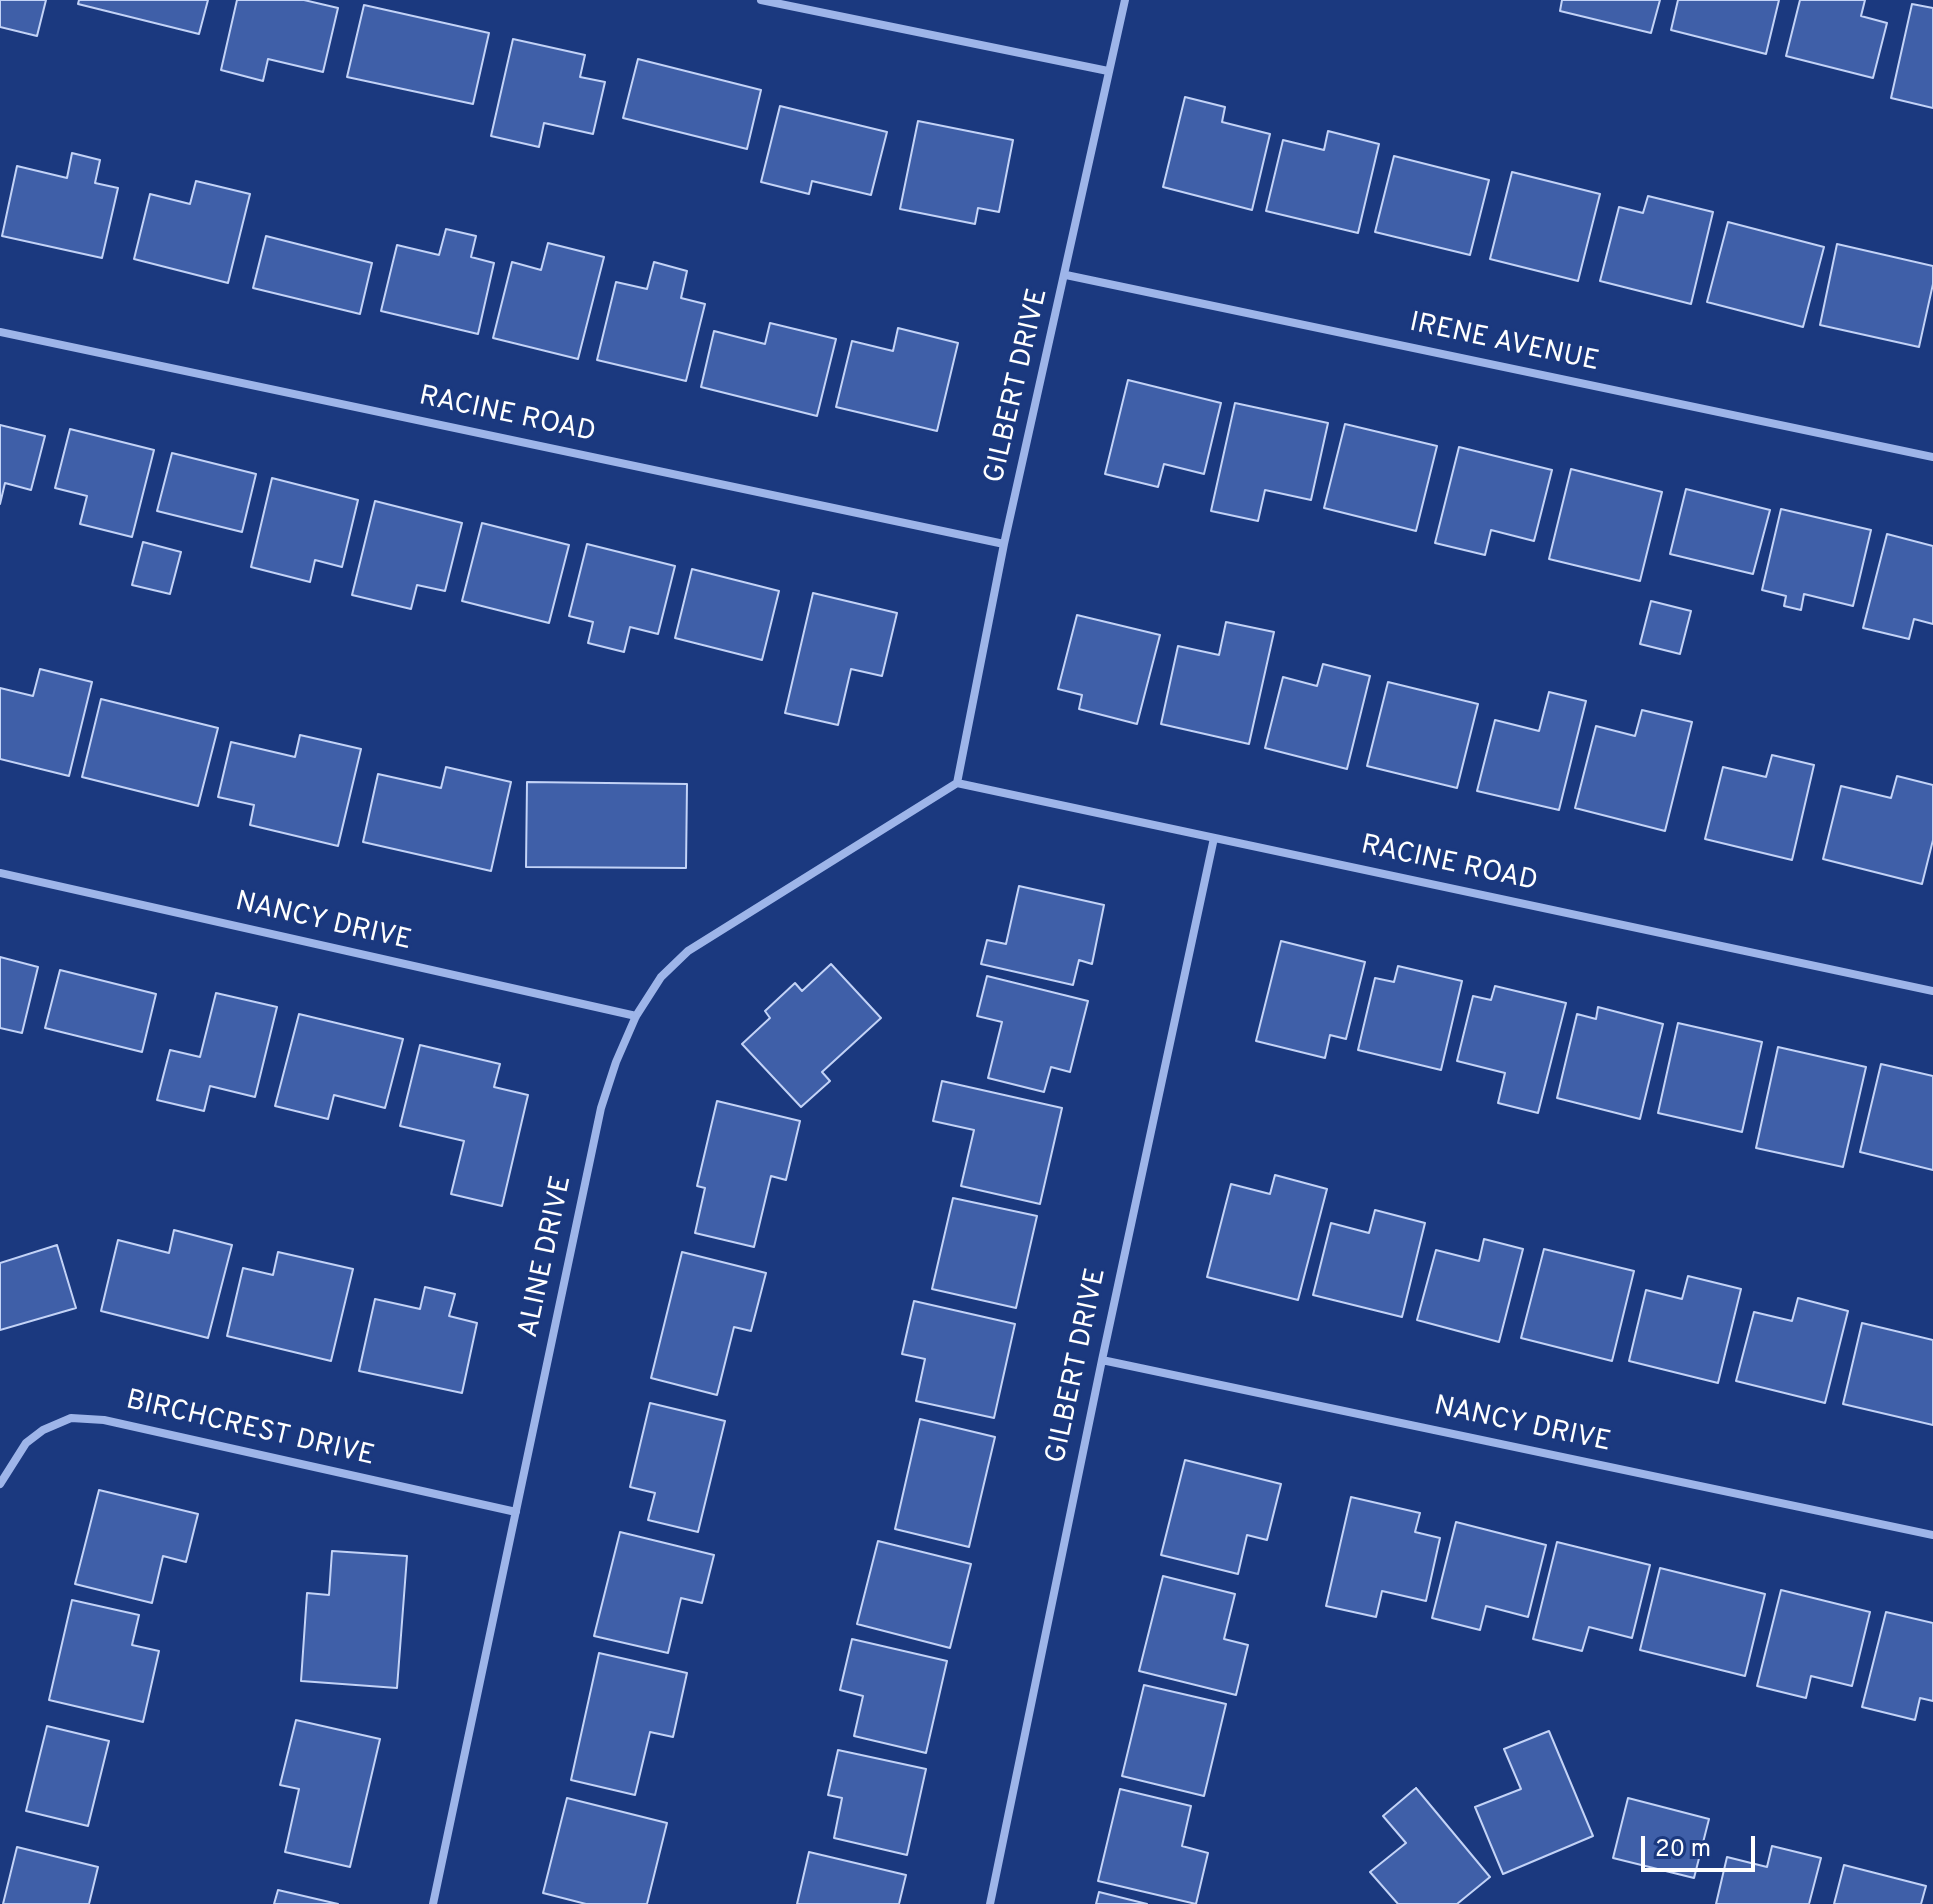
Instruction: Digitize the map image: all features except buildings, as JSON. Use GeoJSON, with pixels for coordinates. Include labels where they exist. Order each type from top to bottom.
{"type":"FeatureCollection","features":[{"type":"Feature","properties":{"kind":"street"},"geometry":{"type":"LineString","coordinates":[[761,0],[1108,71]]}},
{"type":"Feature","properties":{"kind":"street","name":"GILBERT DRIVE"},"geometry":{"type":"LineString","coordinates":[[957,783],[1004,544],[1125,0]]}},
{"type":"Feature","properties":{"kind":"street","name":"IRENE AVENUE"},"geometry":{"type":"LineString","coordinates":[[1066,275],[1933,457]]}},
{"type":"Feature","properties":{"kind":"street","name":"RACINE ROAD"},"geometry":{"type":"LineString","coordinates":[[0,332],[1004,544]]}},
{"type":"Feature","properties":{"kind":"street","name":"RACINE ROAD"},"geometry":{"type":"LineString","coordinates":[[957,783],[1933,991]]}},
{"type":"Feature","properties":{"kind":"street","name":"ALINE DRIVE"},"geometry":{"type":"LineString","coordinates":[[433,1904],[601,1108],[636,1016],[661,977],[688,951],[957,783]]}},
{"type":"Feature","properties":{"kind":"street","name":"GILBERT DRIVE"},"geometry":{"type":"LineString","coordinates":[[990,1904],[1214,838]]}},
{"type":"Feature","properties":{"kind":"street","name":"NANCY DRIVE"},"geometry":{"type":"LineString","coordinates":[[0,873],[636,1016]]}},
{"type":"Feature","properties":{"kind":"street","name":"NANCY DRIVE"},"geometry":{"type":"LineString","coordinates":[[1102,1360],[1933,1535]]}},
{"type":"Feature","properties":{"kind":"street","name":"BIRCHCREST DRIVE"},"geometry":{"type":"LineString","coordinates":[[0,1484],[26,1443],[43,1430],[71,1418],[104,1420],[516,1512]]}}]}
